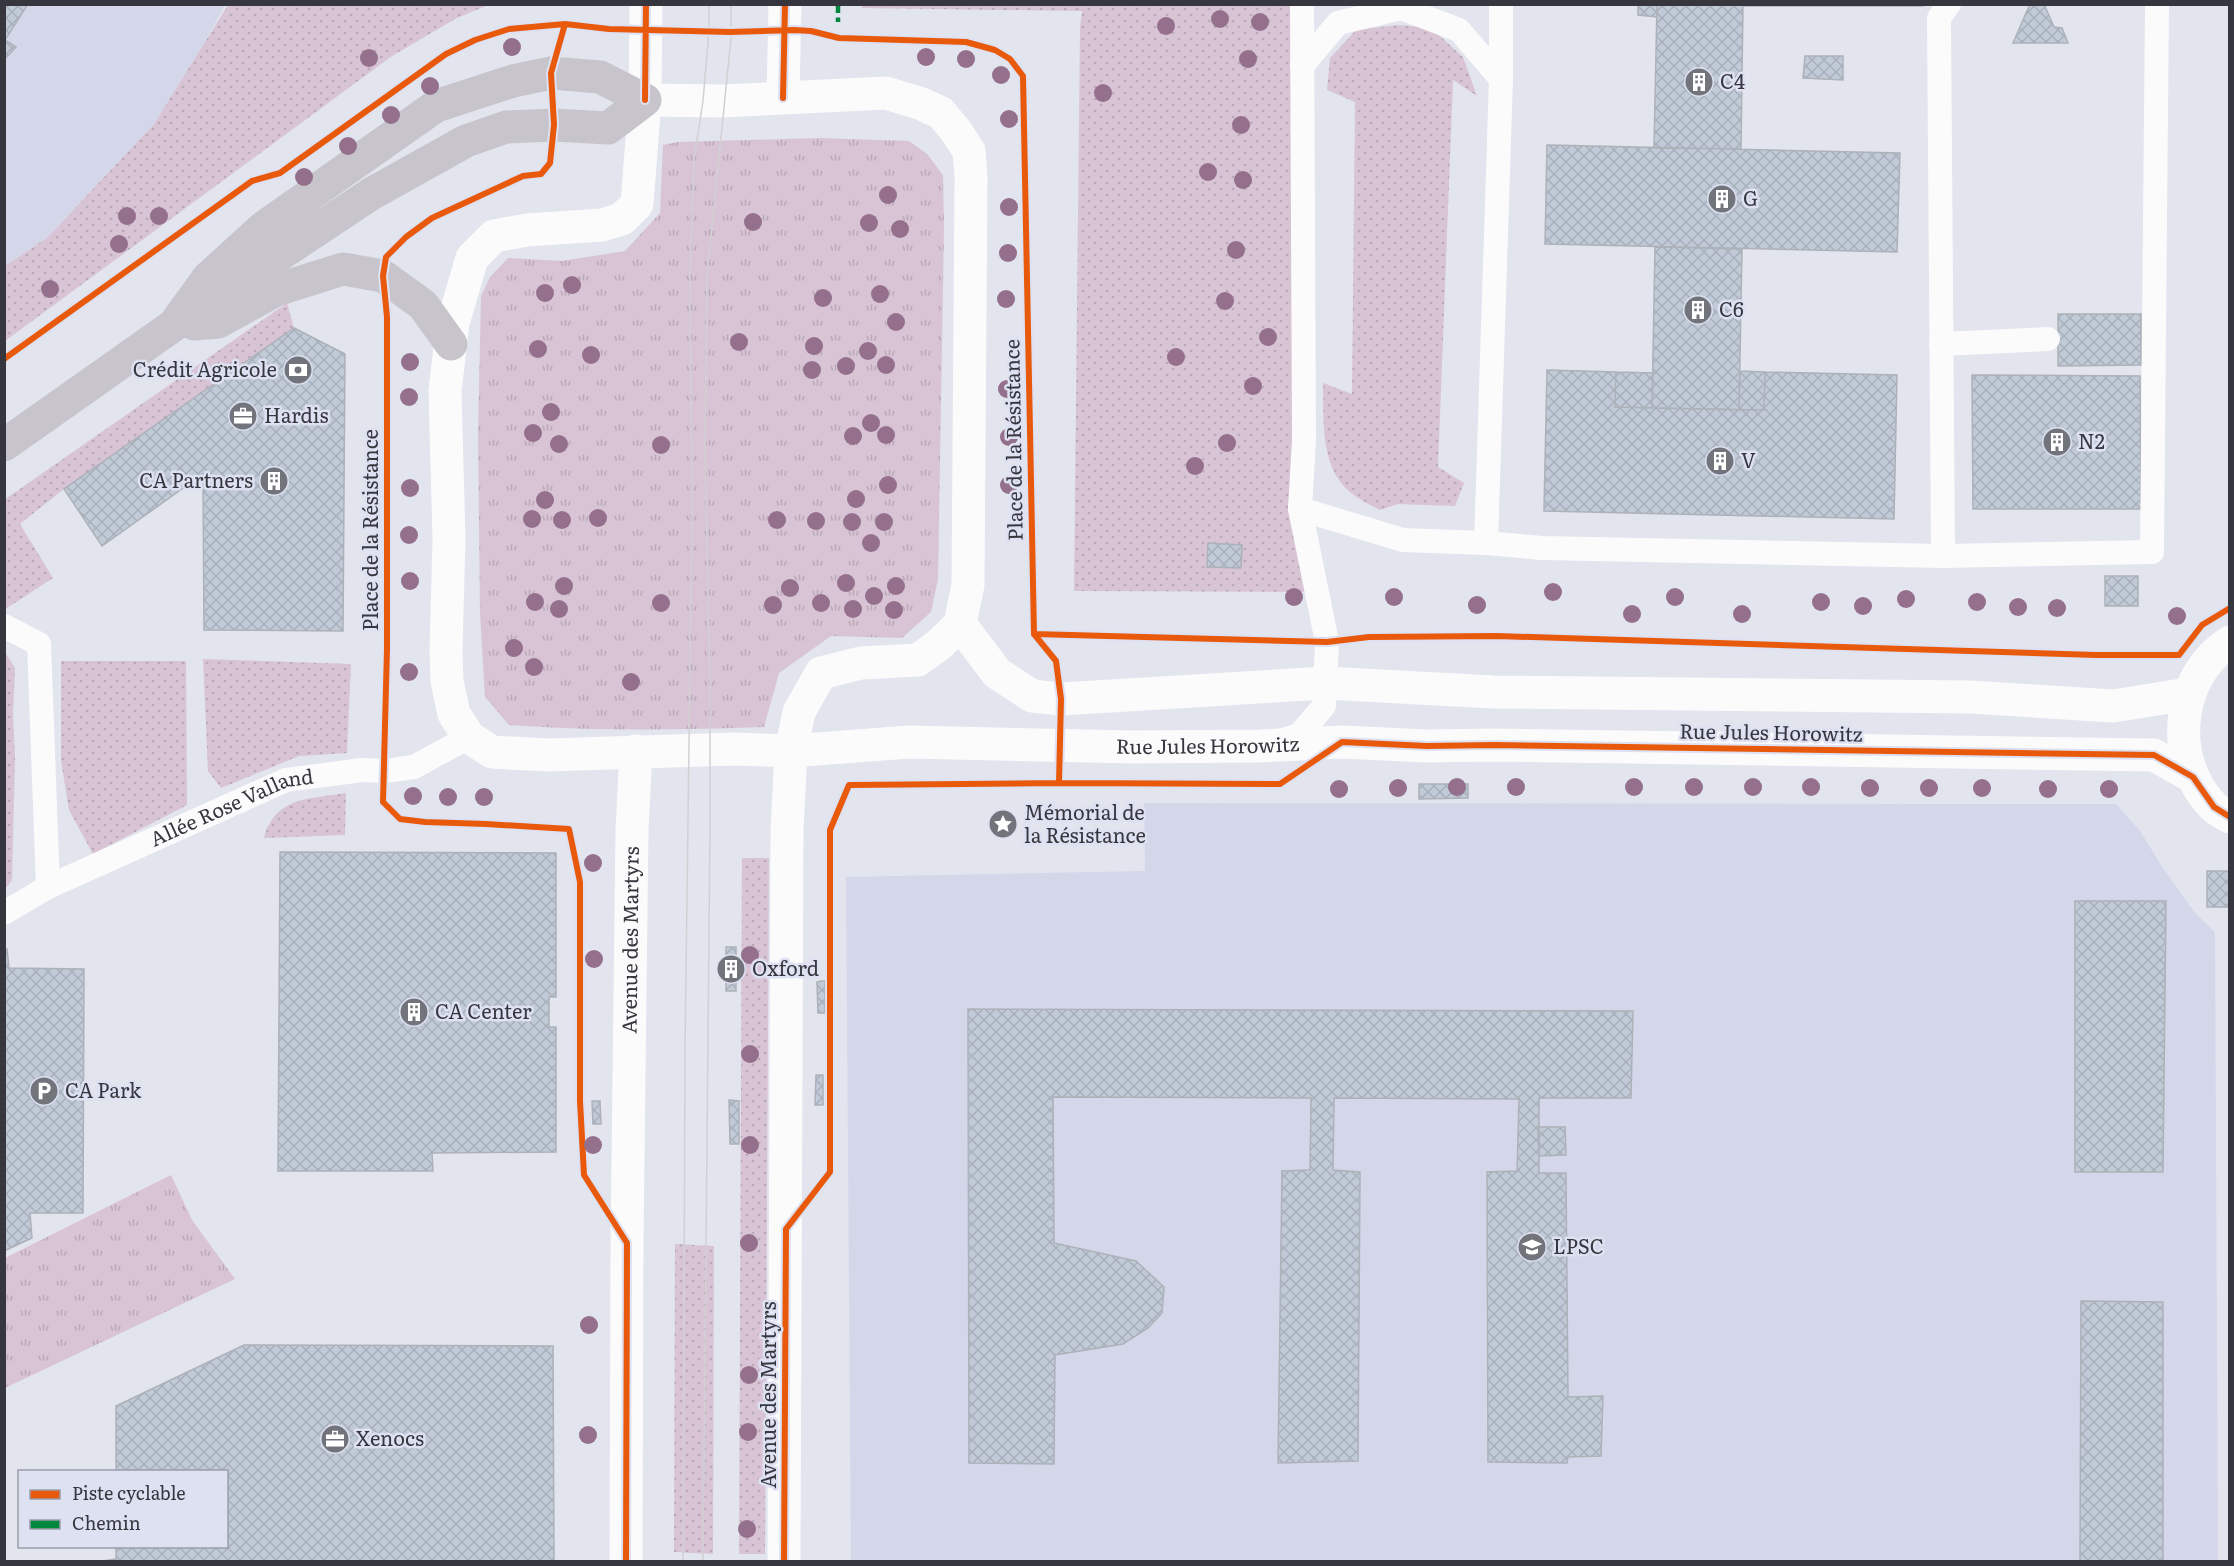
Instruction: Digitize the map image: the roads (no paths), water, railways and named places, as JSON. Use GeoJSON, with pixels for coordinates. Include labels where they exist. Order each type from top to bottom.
{"type":"FeatureCollection","features":[{"type":"Feature","properties":{"kind":"highway"},"geometry":{"type":"LineString","coordinates":[[4,445],[174,325],[371,194],[466,141],[506,127],[554,125],[608,128],[645,100],[600,77],[551,73],[513,81],[436,106],[264,227],[208,278],[174,325]]}},
{"type":"Feature","properties":{"kind":"highway"},"geometry":{"type":"LineString","coordinates":[[174,325],[218,322],[276,290],[343,269],[383,276],[423,305],[451,344]]}},
{"type":"Feature","properties":{"kind":"main road"},"geometry":{"type":"LineString","coordinates":[[645,100],[723,101],[886,93],[922,104],[941,113],[969,151],[971,224],[968,585],[960,624],[941,643],[918,660],[861,663],[821,673],[799,712],[791,751],[735,749],[548,755],[492,752],[469,737],[454,714],[447,681],[449,539],[445,391],[453,323],[472,258],[494,236],[528,230],[602,225],[622,219],[637,204],[645,100],[646,4]]}},
{"type":"Feature","properties":{"kind":"main road"},"geometry":{"type":"LineString","coordinates":[[783,98],[785,4]]}},
{"type":"Feature","properties":{"kind":"main road","name":"Rue Jules Horowitz"},"geometry":{"type":"LineString","coordinates":[[960,624],[997,673],[1032,696],[1060,699],[1325,683],[1493,692],[1970,697],[2113,706],[2188,694]]}},
{"type":"Feature","properties":{"kind":"main road"},"geometry":{"type":"LineString","coordinates":[[2229,642],[2204,665],[2188,694],[2183,736],[2193,777],[2214,807],[2229,817]]}},
{"type":"Feature","properties":{"kind":"main road","name":"Rue Jules Horowitz"},"geometry":{"type":"LineString","coordinates":[[791,751],[909,742],[1133,747],[1260,746],[1342,742],[1427,746],[2154,754],[2193,777]]}},
{"type":"Feature","properties":{"kind":"main road","name":"Avenue des Martyrs"},"geometry":{"type":"LineString","coordinates":[[626,1562],[632,830],[636,751]]}},
{"type":"Feature","properties":{"kind":"main road","name":"Avenue des Martyrs"},"geometry":{"type":"LineString","coordinates":[[784,1562],[787,830],[791,751]]}},
{"type":"Feature","properties":{"kind":"lane"},"geometry":{"type":"LineString","coordinates":[[1260,746],[1299,735],[1324,706],[1327,642],[1300,509],[1304,440],[1302,4]]}},
{"type":"Feature","properties":{"kind":"lane"},"geometry":{"type":"LineString","coordinates":[[1486,543],[1501,80],[1501,4]]}},
{"type":"Feature","properties":{"kind":"lane"},"geometry":{"type":"LineString","coordinates":[[1943,556],[1939,18],[1949,4]]}},
{"type":"Feature","properties":{"kind":"lane"},"geometry":{"type":"LineString","coordinates":[[1300,509],[1403,540],[1542,548],[1943,556],[2152,552],[2157,4]]}},
{"type":"Feature","properties":{"kind":"lane"},"geometry":{"type":"LineString","coordinates":[[1302,66],[1338,23],[1401,8],[1459,30],[1501,80]]}},
{"type":"Feature","properties":{"kind":"lane"},"geometry":{"type":"LineString","coordinates":[[1941,344],[2048,339]]}},
{"type":"Feature","properties":{"kind":"lane"},"geometry":{"type":"LineString","coordinates":[[4,626],[39,644],[48,887]]}},
{"type":"Feature","properties":{"kind":"lane","name":"Allée Rose Valland"},"geometry":{"type":"LineString","coordinates":[[4,913],[48,887],[286,780],[362,770],[384,771],[414,767],[469,737]]}},
{"type":"Feature","properties":{"kind":"tram line"},"geometry":{"type":"LineString","coordinates":[[683,1562],[685,1051],[692,513],[690,275],[694,160],[703,101],[709,4]]}},
{"type":"Feature","properties":{"kind":"tram line"},"geometry":{"type":"LineString","coordinates":[[703,1562],[710,829],[710,686],[705,447],[707,276],[731,38],[731,4]]}},
{"type":"Feature","properties":{"kind":"place","name":"C4"},"geometry":{"type":"Point","coordinates":[1699,82]}},
{"type":"Feature","properties":{"kind":"place","name":"G"},"geometry":{"type":"Point","coordinates":[1722,199]}},
{"type":"Feature","properties":{"kind":"place","name":"C6"},"geometry":{"type":"Point","coordinates":[1698,310]}},
{"type":"Feature","properties":{"kind":"place","name":"Crédit Agricole"},"geometry":{"type":"Point","coordinates":[298,370]}},
{"type":"Feature","properties":{"kind":"place","name":"Hardis"},"geometry":{"type":"Point","coordinates":[243,416]}},
{"type":"Feature","properties":{"kind":"place","name":"N2"},"geometry":{"type":"Point","coordinates":[2057,442]}},
{"type":"Feature","properties":{"kind":"place","name":"V"},"geometry":{"type":"Point","coordinates":[1720,461]}},
{"type":"Feature","properties":{"kind":"place","name":"CA Partners"},"geometry":{"type":"Point","coordinates":[274,481]}},
{"type":"Feature","properties":{"kind":"place","name":"Mémorial de la Résistance"},"geometry":{"type":"Point","coordinates":[1003,824]}},
{"type":"Feature","properties":{"kind":"place","name":"Oxford"},"geometry":{"type":"Point","coordinates":[731,969]}},
{"type":"Feature","properties":{"kind":"place","name":"CA Center"},"geometry":{"type":"Point","coordinates":[414,1012]}},
{"type":"Feature","properties":{"kind":"place","name":"CA Park"},"geometry":{"type":"Point","coordinates":[44,1091]}},
{"type":"Feature","properties":{"kind":"place","name":"LPSC"},"geometry":{"type":"Point","coordinates":[1532,1247]}},
{"type":"Feature","properties":{"kind":"place","name":"Xenocs"},"geometry":{"type":"Point","coordinates":[335,1439]}}]}
